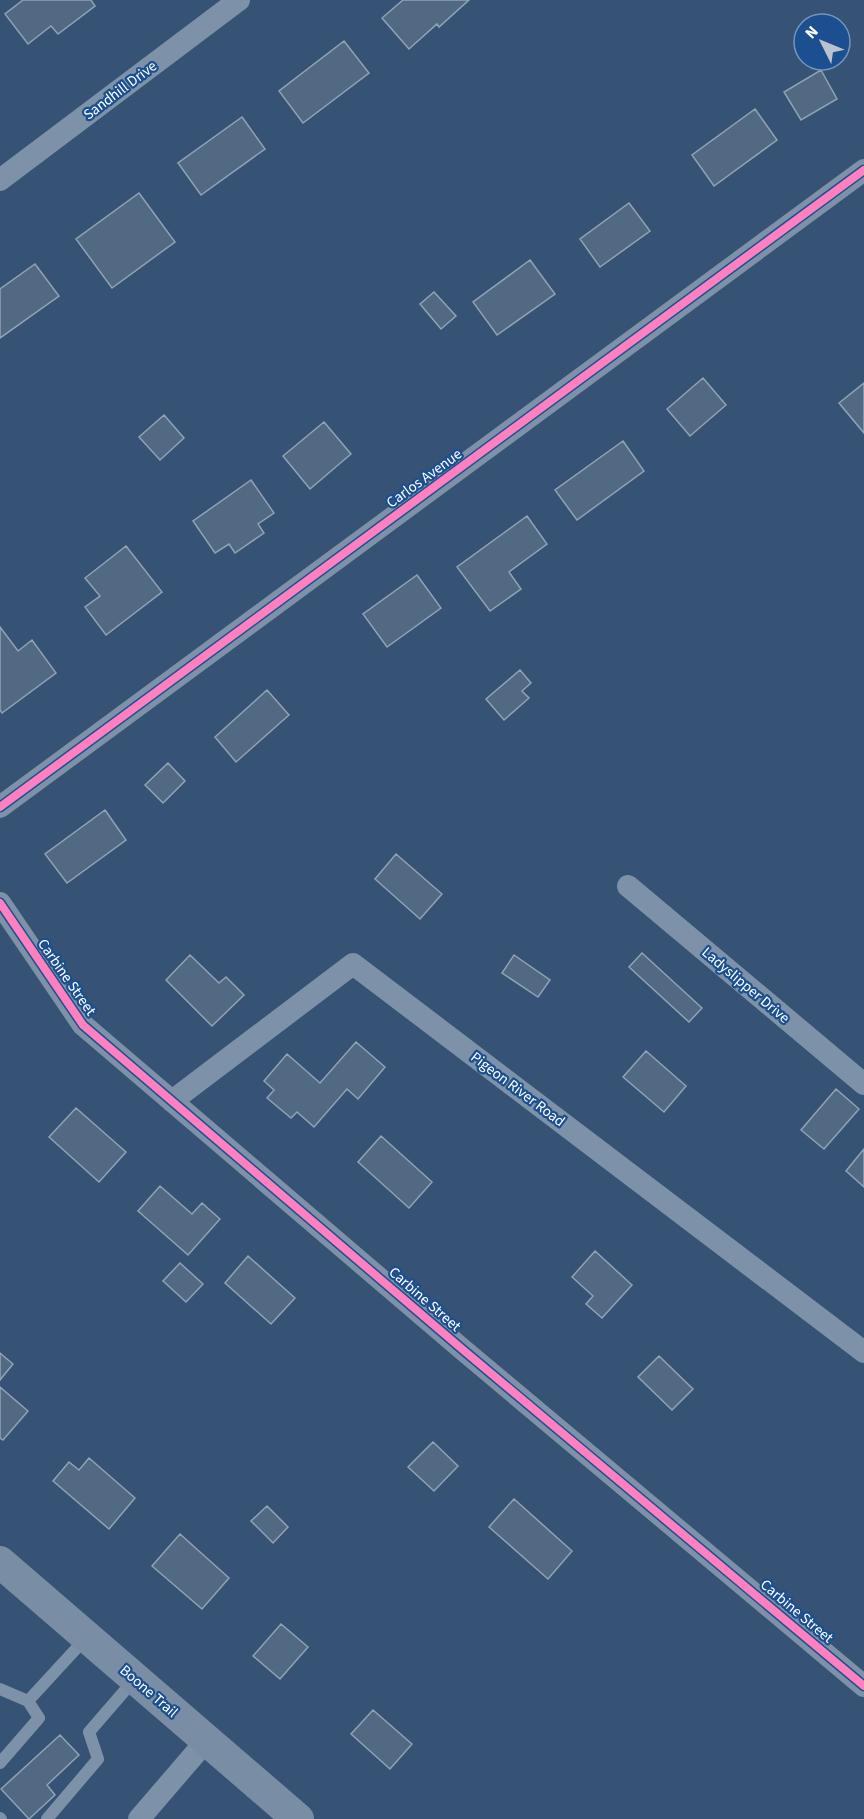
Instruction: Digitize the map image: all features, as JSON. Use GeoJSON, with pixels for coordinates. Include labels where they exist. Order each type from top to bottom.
{"type":"FeatureCollection","features":[{"type":"Feature","properties":{"kind":"street","name":"Sandhill Drive"},"geometry":{"type":"LineString","coordinates":[[0,180],[239,0]]}},
{"type":"Feature","properties":{"kind":"street","name":"Carlos Avenue"},"geometry":{"type":"LineString","coordinates":[[0,807],[864,170]]}},
{"type":"Feature","properties":{"kind":"street","name":"Ladyslipper Drive"},"geometry":{"type":"LineString","coordinates":[[628,886],[864,1084]]}},
{"type":"Feature","properties":{"kind":"street","name":"Carbine Street"},"geometry":{"type":"LineString","coordinates":[[0,903],[83,1025],[462,1349],[864,1686]]}},
{"type":"Feature","properties":{"kind":"street","name":"Pigeon River Road"},"geometry":{"type":"LineString","coordinates":[[172,1101],[353,964],[864,1352]]}},
{"type":"Feature","properties":{"kind":"street","name":"Boone Trail"},"geometry":{"type":"LineString","coordinates":[[0,1562],[298,1819]]}},
{"type":"Feature","properties":{"kind":"street"},"geometry":{"type":"LineString","coordinates":[[139,1819],[206,1741]]}},
{"type":"Feature","properties":{"kind":"lane"},"geometry":{"type":"LineString","coordinates":[[28,1701],[87,1637]]}},
{"type":"Feature","properties":{"kind":"lane"},"geometry":{"type":"LineString","coordinates":[[47,1819],[98,1759],[89,1732],[134,1679]]}},
{"type":"Feature","properties":{"kind":"lane"},"geometry":{"type":"LineString","coordinates":[[0,1689],[28,1701],[39,1718],[0,1763]]}},
{"type":"Feature","properties":{"kind":"building"},"geometry":{"type":"Polygon","coordinates":[[[23,0],[91,0],[95,6],[58,34],[51,26],[28,44],[5,14],[23,0]]]}},
{"type":"Feature","properties":{"kind":"building"},"geometry":{"type":"Polygon","coordinates":[[[403,0],[469,0],[439,27],[437,24],[409,49],[382,18],[403,0]]]}},
{"type":"Feature","properties":{"kind":"building"},"geometry":{"type":"Polygon","coordinates":[[[344,41],[369,73],[303,123],[279,91],[344,41]]]}},
{"type":"Feature","properties":{"kind":"building"},"geometry":{"type":"Polygon","coordinates":[[[818,72],[822,72],[837,99],[801,120],[784,92],[818,72]]]}},
{"type":"Feature","properties":{"kind":"building"},"geometry":{"type":"Polygon","coordinates":[[[755,109],[777,140],[714,186],[692,155],[755,109]]]}},
{"type":"Feature","properties":{"kind":"building"},"geometry":{"type":"Polygon","coordinates":[[[242,117],[265,149],[201,195],[178,163],[242,117]]]}},
{"type":"Feature","properties":{"kind":"building"},"geometry":{"type":"Polygon","coordinates":[[[139,193],[175,242],[112,288],[76,239],[139,193]]]}},
{"type":"Feature","properties":{"kind":"building"},"geometry":{"type":"Polygon","coordinates":[[[629,203],[650,231],[600,267],[580,239],[629,203]]]}},
{"type":"Feature","properties":{"kind":"building"},"geometry":{"type":"Polygon","coordinates":[[[530,260],[555,294],[497,335],[473,302],[530,260]]]}},
{"type":"Feature","properties":{"kind":"building"},"geometry":{"type":"Polygon","coordinates":[[[35,264],[59,296],[0,338],[0,289],[35,264]]]}},
{"type":"Feature","properties":{"kind":"building"},"geometry":{"type":"Polygon","coordinates":[[[434,292],[456,316],[441,329],[420,304],[434,292]]]}},
{"type":"Feature","properties":{"kind":"building"},"geometry":{"type":"Polygon","coordinates":[[[703,378],[726,405],[690,436],[667,409],[703,378]]]}},
{"type":"Feature","properties":{"kind":"building"},"geometry":{"type":"Polygon","coordinates":[[[864,383],[864,433],[839,403],[864,383]]]}},
{"type":"Feature","properties":{"kind":"building"},"geometry":{"type":"Polygon","coordinates":[[[164,415],[184,438],[160,460],[139,437],[164,415]]]}},
{"type":"Feature","properties":{"kind":"building"},"geometry":{"type":"Polygon","coordinates":[[[324,422],[351,454],[310,489],[283,456],[324,422]]]}},
{"type":"Feature","properties":{"kind":"building"},"geometry":{"type":"Polygon","coordinates":[[[623,441],[644,471],[577,520],[555,490],[623,441]]]}},
{"type":"Feature","properties":{"kind":"building"},"geometry":{"type":"Polygon","coordinates":[[[251,480],[274,513],[258,524],[264,533],[235,553],[229,544],[215,553],[193,521],[251,480]]]}},
{"type":"Feature","properties":{"kind":"building"},"geometry":{"type":"Polygon","coordinates":[[[527,516],[547,544],[509,572],[521,589],[490,611],[457,567],[527,516]]]}},
{"type":"Feature","properties":{"kind":"building"},"geometry":{"type":"Polygon","coordinates":[[[126,546],[162,592],[106,635],[85,607],[100,596],[85,578],[126,546]]]}},
{"type":"Feature","properties":{"kind":"building"},"geometry":{"type":"Polygon","coordinates":[[[417,575],[441,608],[387,647],[363,614],[417,575]]]}},
{"type":"Feature","properties":{"kind":"building"},"geometry":{"type":"Polygon","coordinates":[[[0,627],[18,651],[32,640],[56,673],[2,713],[0,710],[0,627]]]}},
{"type":"Feature","properties":{"kind":"building"},"geometry":{"type":"Polygon","coordinates":[[[520,670],[531,683],[522,691],[529,698],[504,720],[486,699],[520,670]]]}},
{"type":"Feature","properties":{"kind":"building"},"geometry":{"type":"Polygon","coordinates":[[[267,690],[289,715],[236,762],[215,737],[267,690]]]}},
{"type":"Feature","properties":{"kind":"building"},"geometry":{"type":"Polygon","coordinates":[[[168,763],[185,781],[163,803],[145,785],[168,763]]]}},
{"type":"Feature","properties":{"kind":"building"},"geometry":{"type":"Polygon","coordinates":[[[105,810],[126,840],[67,883],[45,854],[105,810]]]}},
{"type":"Feature","properties":{"kind":"building"},"geometry":{"type":"Polygon","coordinates":[[[396,854],[442,894],[420,919],[375,879],[396,854]]]}},
{"type":"Feature","properties":{"kind":"building"},"geometry":{"type":"Polygon","coordinates":[[[642,953],[702,1008],[689,1022],[629,967],[642,953]]]}},
{"type":"Feature","properties":{"kind":"building"},"geometry":{"type":"Polygon","coordinates":[[[190,955],[219,983],[226,977],[244,995],[212,1026],[166,980],[190,955]]]}},
{"type":"Feature","properties":{"kind":"building"},"geometry":{"type":"Polygon","coordinates":[[[514,955],[550,980],[538,997],[502,973],[514,955]]]}},
{"type":"Feature","properties":{"kind":"building"},"geometry":{"type":"Polygon","coordinates":[[[356,1042],[385,1067],[358,1099],[347,1089],[314,1127],[297,1112],[291,1118],[267,1098],[274,1090],[264,1081],[287,1054],[320,1083],[356,1042]]]}},
{"type":"Feature","properties":{"kind":"building"},"geometry":{"type":"Polygon","coordinates":[[[646,1051],[686,1086],[664,1112],[623,1077],[646,1051]]]}},
{"type":"Feature","properties":{"kind":"building"},"geometry":{"type":"Polygon","coordinates":[[[836,1089],[859,1109],[824,1149],[801,1130],[836,1089]]]}},
{"type":"Feature","properties":{"kind":"building"},"geometry":{"type":"Polygon","coordinates":[[[76,1108],[126,1152],[99,1182],[49,1137],[76,1108]]]}},
{"type":"Feature","properties":{"kind":"building"},"geometry":{"type":"Polygon","coordinates":[[[381,1136],[432,1182],[409,1208],[358,1162],[381,1136]]]}},
{"type":"Feature","properties":{"kind":"building"},"geometry":{"type":"Polygon","coordinates":[[[864,1149],[864,1187],[846,1171],[864,1149]]]}},
{"type":"Feature","properties":{"kind":"building"},"geometry":{"type":"Polygon","coordinates":[[[160,1186],[192,1214],[202,1203],[220,1219],[188,1255],[138,1211],[160,1186]]]}},
{"type":"Feature","properties":{"kind":"building"},"geometry":{"type":"Polygon","coordinates":[[[595,1251],[632,1285],[602,1318],[586,1304],[593,1296],[572,1277],[595,1251]]]}},
{"type":"Feature","properties":{"kind":"building"},"geometry":{"type":"Polygon","coordinates":[[[248,1256],[295,1298],[271,1324],[225,1283],[248,1256]]]}},
{"type":"Feature","properties":{"kind":"building"},"geometry":{"type":"Polygon","coordinates":[[[180,1263],[203,1284],[186,1302],[163,1281],[180,1263]]]}},
{"type":"Feature","properties":{"kind":"building"},"geometry":{"type":"Polygon","coordinates":[[[0,1353],[13,1364],[0,1380],[0,1353]]]}},
{"type":"Feature","properties":{"kind":"building"},"geometry":{"type":"Polygon","coordinates":[[[659,1356],[693,1389],[672,1410],[638,1377],[659,1356]]]}},
{"type":"Feature","properties":{"kind":"building"},"geometry":{"type":"Polygon","coordinates":[[[0,1387],[28,1411],[3,1440],[0,1438],[0,1387]]]}},
{"type":"Feature","properties":{"kind":"building"},"geometry":{"type":"Polygon","coordinates":[[[433,1442],[458,1466],[434,1491],[408,1467],[433,1442]]]}},
{"type":"Feature","properties":{"kind":"building"},"geometry":{"type":"Polygon","coordinates":[[[89,1458],[135,1498],[109,1529],[53,1481],[69,1462],[79,1470],[89,1458]]]}},
{"type":"Feature","properties":{"kind":"building"},"geometry":{"type":"Polygon","coordinates":[[[514,1499],[572,1551],[548,1579],[489,1527],[514,1499]]]}},
{"type":"Feature","properties":{"kind":"building"},"geometry":{"type":"Polygon","coordinates":[[[267,1506],[288,1527],[273,1543],[251,1521],[267,1506]]]}},
{"type":"Feature","properties":{"kind":"building"},"geometry":{"type":"Polygon","coordinates":[[[180,1534],[229,1578],[202,1609],[152,1566],[180,1534]]]}},
{"type":"Feature","properties":{"kind":"building"},"geometry":{"type":"Polygon","coordinates":[[[281,1624],[308,1647],[280,1679],[253,1656],[281,1624]]]}},
{"type":"Feature","properties":{"kind":"building"},"geometry":{"type":"Polygon","coordinates":[[[373,1710],[412,1744],[390,1769],[351,1734],[373,1710]]]}},
{"type":"Feature","properties":{"kind":"building"},"geometry":{"type":"Polygon","coordinates":[[[60,1735],[79,1755],[47,1785],[55,1795],[29,1819],[1,1789],[60,1735]]]}},
{"type":"Feature","properties":{"kind":"cycle path"},"geometry":{"type":"LineString","coordinates":[[0,807],[864,170]]}},
{"type":"Feature","properties":{"kind":"cycle path"},"geometry":{"type":"LineString","coordinates":[[0,903],[83,1025],[462,1349],[864,1686]]}}]}
